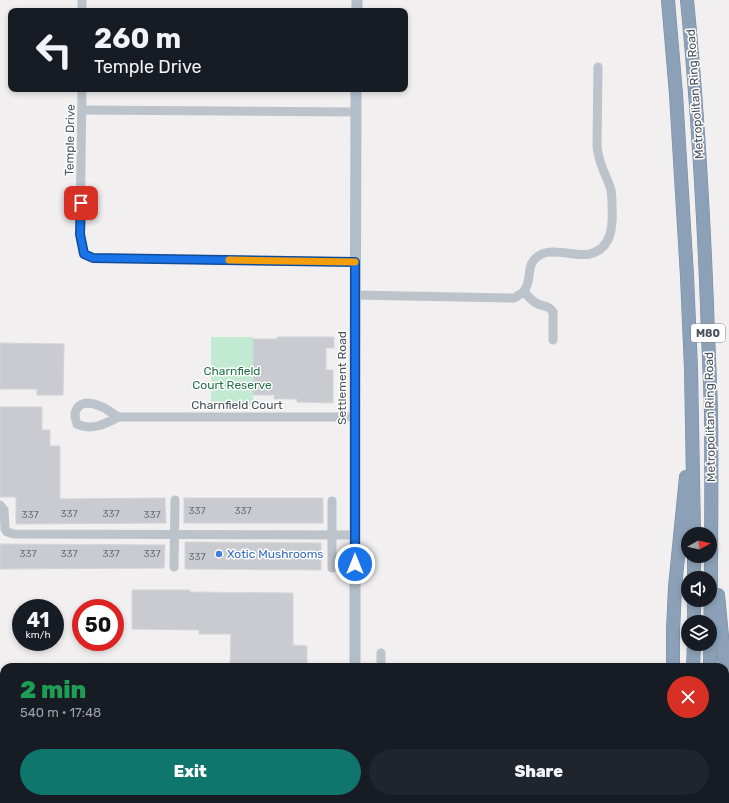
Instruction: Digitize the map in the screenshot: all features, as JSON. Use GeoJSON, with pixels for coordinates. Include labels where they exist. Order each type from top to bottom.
{"type":"FeatureCollection","features":[{"type":"Feature","properties":{"kind":"highway","name":"Metropolitan Ring Road"},"geometry":{"type":"LineString","coordinates":[[668,0],[676,94],[687,276],[691,369],[694,527]]}},
{"type":"Feature","properties":{"kind":"highway","name":"Metropolitan Ring Road"},"geometry":{"type":"LineString","coordinates":[[687,0],[705,248],[711,411],[712,522],[710,663]]}},
{"type":"Feature","properties":{"kind":"highway"},"geometry":{"type":"LineString","coordinates":[[673,663],[675,587],[685,488],[692,443]]}},
{"type":"Feature","properties":{"kind":"highway"},"geometry":{"type":"LineString","coordinates":[[712,522],[725,663]]}},
{"type":"Feature","properties":{"kind":"highway"},"geometry":{"type":"LineString","coordinates":[[694,651],[694,663]]}},
{"type":"Feature","properties":{"kind":"main road","name":"Settlement Road"},"geometry":{"type":"LineString","coordinates":[[355,663],[354,417],[356,92]]}},
{"type":"Feature","properties":{"kind":"street"},"geometry":{"type":"LineString","coordinates":[[355,296],[514,298],[524,292],[528,285],[530,265],[537,257],[543,254],[552,253],[589,254],[599,250],[605,245],[610,237],[613,224],[611,190],[598,156],[597,146],[598,67]]}},
{"type":"Feature","properties":{"kind":"street","name":"Temple Drive"},"geometry":{"type":"LineString","coordinates":[[82,92],[80,234],[84,254],[93,258],[355,262]]}},
{"type":"Feature","properties":{"kind":"street"},"geometry":{"type":"LineString","coordinates":[[83,110],[356,112]]}},
{"type":"Feature","properties":{"kind":"street"},"geometry":{"type":"LineString","coordinates":[[524,292],[536,303],[551,308],[553,312],[553,340]]}},
{"type":"Feature","properties":{"kind":"street","name":"Charnfield Court"},"geometry":{"type":"LineString","coordinates":[[118,417],[354,417]]}},
{"type":"Feature","properties":{"kind":"street"},"geometry":{"type":"LineString","coordinates":[[174,567],[175,500]]}},
{"type":"Feature","properties":{"kind":"street"},"geometry":{"type":"LineString","coordinates":[[332,501],[332,568]]}},
{"type":"Feature","properties":{"kind":"street"},"geometry":{"type":"LineString","coordinates":[[0,505],[4,510],[5,529],[7,532],[14,534],[355,535]]}},
{"type":"Feature","properties":{"kind":"street"},"geometry":{"type":"LineString","coordinates":[[381,653],[381,663]]}},
{"type":"Feature","properties":{"kind":"green space","name":"Charnfield Court Reserve"},"geometry":{"type":"Polygon","coordinates":[[[211,337],[253,337],[253,405],[211,405],[211,337]]]}},
{"type":"Feature","properties":{"kind":"building"},"geometry":{"type":"Polygon","coordinates":[[[277,337],[334,337],[334,348],[326,348],[326,370],[333,370],[333,403],[297,402],[297,399],[274,399],[274,395],[253,395],[253,339],[277,339],[277,337]]]}},
{"type":"Feature","properties":{"kind":"building"},"geometry":{"type":"Polygon","coordinates":[[[0,343],[64,344],[63,395],[37,395],[37,389],[0,389],[0,343]]]}},
{"type":"Feature","properties":{"kind":"building"},"geometry":{"type":"Polygon","coordinates":[[[0,407],[42,407],[42,430],[50,430],[50,446],[60,446],[60,499],[165,498],[166,523],[16,524],[16,497],[0,497],[0,407]]]}},
{"type":"Feature","properties":{"kind":"building"},"geometry":{"type":"Polygon","coordinates":[[[184,498],[323,498],[323,523],[184,523],[184,498]]]}},
{"type":"Feature","properties":{"kind":"building"},"geometry":{"type":"Polygon","coordinates":[[[185,542],[321,543],[321,570],[185,569],[185,542]]]}},
{"type":"Feature","properties":{"kind":"building"},"geometry":{"type":"Polygon","coordinates":[[[0,544],[165,545],[164,568],[0,569],[0,544]]]}},
{"type":"Feature","properties":{"kind":"building"},"geometry":{"type":"Polygon","coordinates":[[[132,590],[293,593],[293,645],[307,646],[307,663],[230,663],[231,634],[199,634],[199,630],[132,629],[132,590]]]}},
{"type":"Feature","properties":{"kind":"slow traffic"},"geometry":{"type":"LineString","coordinates":[[229,260],[355,262]]}},
{"type":"Feature","properties":{"kind":"place","name":"Xotic Mushrooms"},"geometry":{"type":"Point","coordinates":[219,554]}},
{"type":"Feature","properties":{"kind":"route"},"geometry":{"type":"LineString","coordinates":[[81,203],[80,234],[84,254],[93,258],[355,262],[355,564]]}}]}
